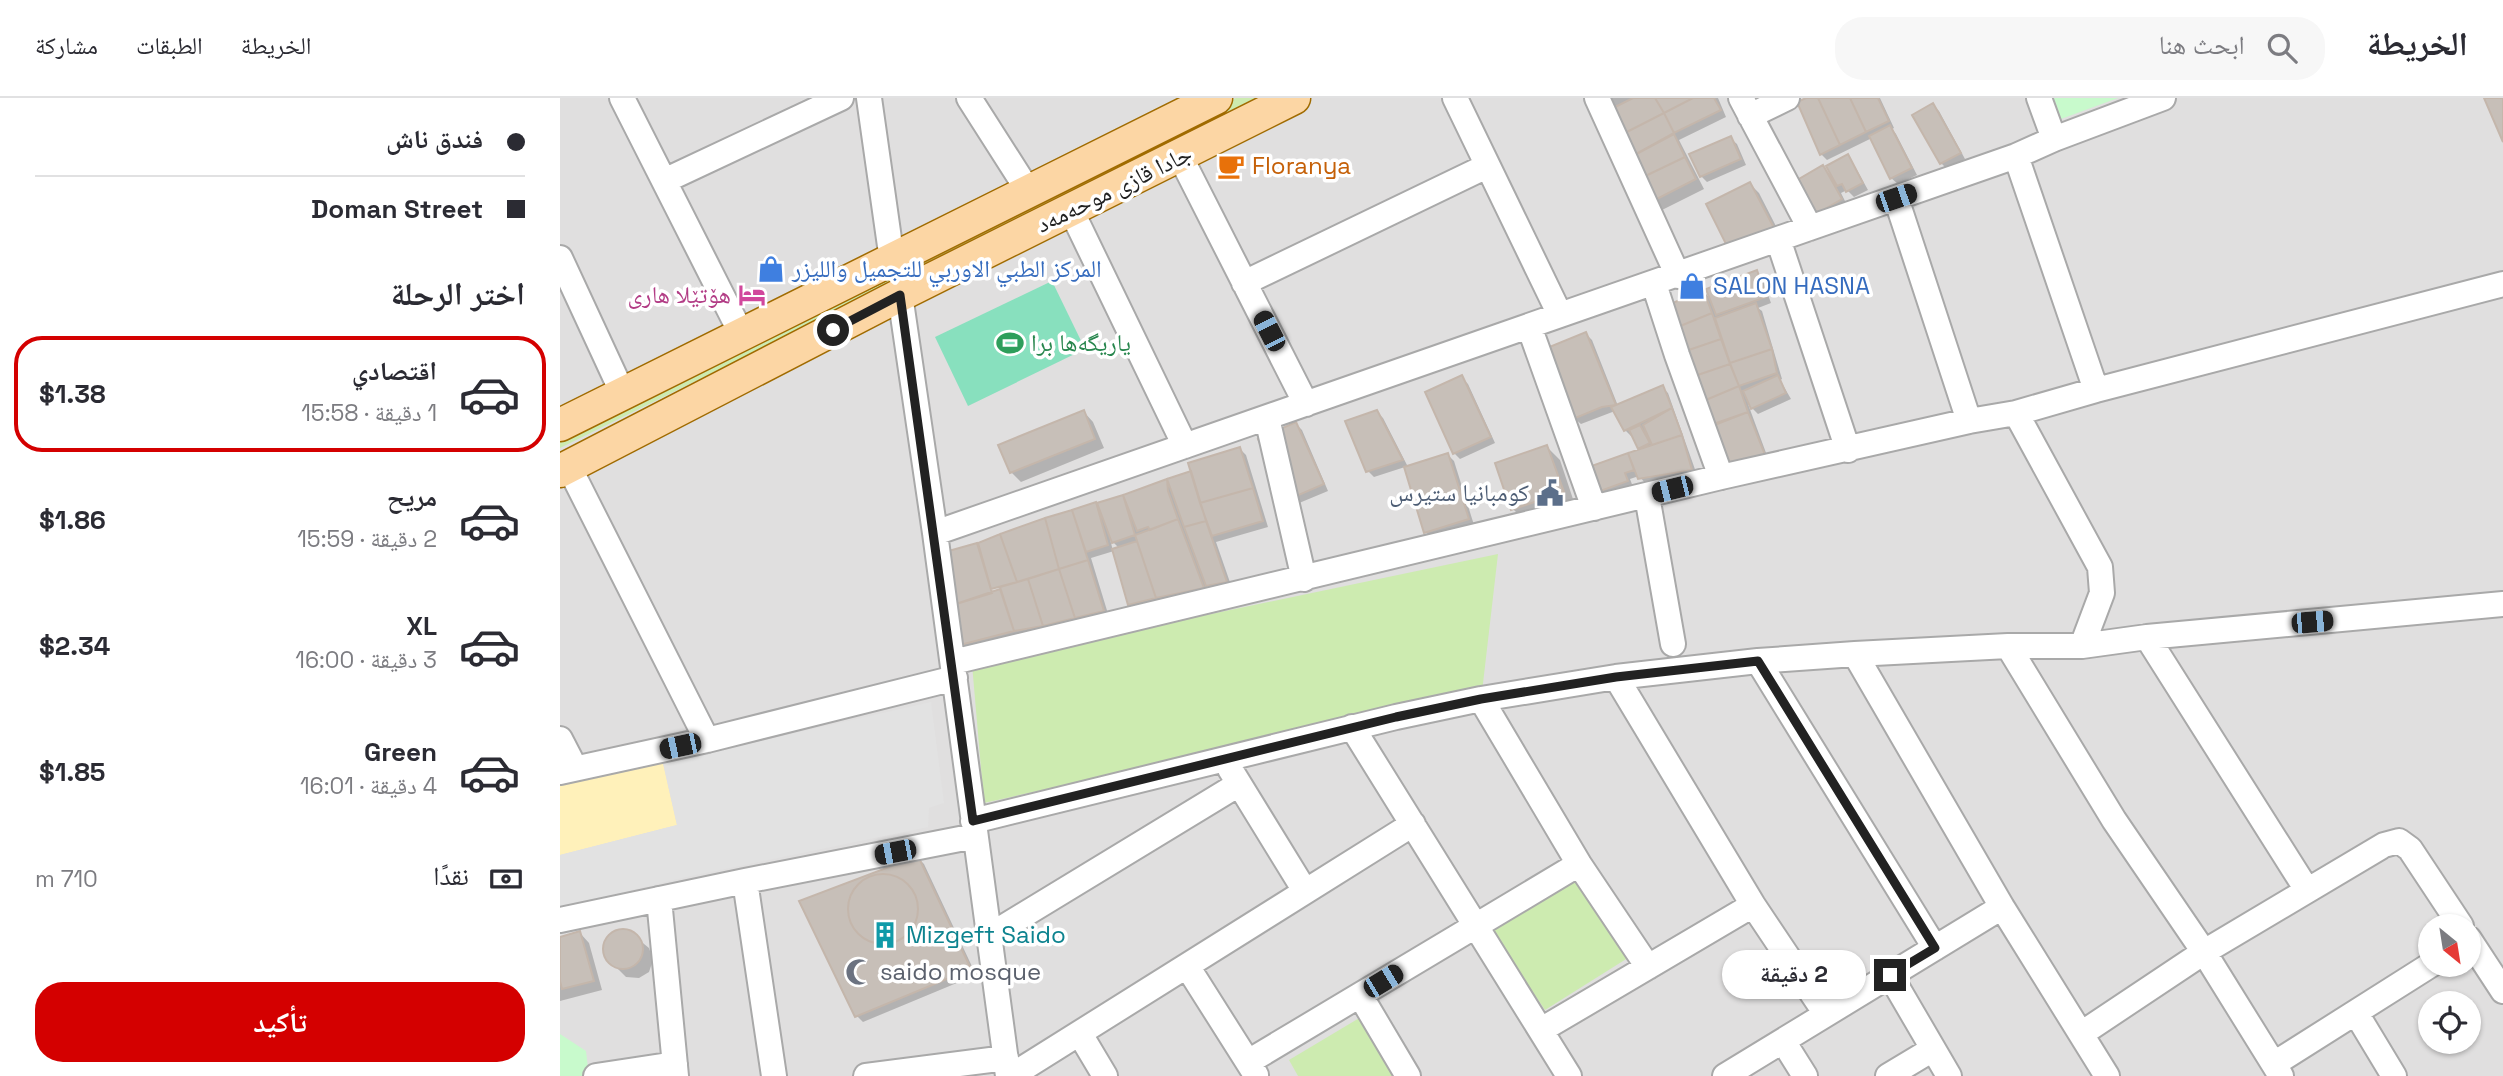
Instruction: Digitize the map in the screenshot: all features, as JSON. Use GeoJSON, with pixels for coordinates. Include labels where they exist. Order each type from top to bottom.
{"type":"FeatureCollection","features":[{"type":"Feature","properties":{"kind":"main road","name":"جادا قازی موحەمەد"},"geometry":{"type":"LineString","coordinates":[[560,425],[1216,98]]}},
{"type":"Feature","properties":{"kind":"main road","name":"جادا قازی موحەمەد"},"geometry":{"type":"LineString","coordinates":[[564,469],[900,295],[1294,98]]}},
{"type":"Feature","properties":{"kind":"street"},"geometry":{"type":"LineString","coordinates":[[622,98],[742,335]]}},
{"type":"Feature","properties":{"kind":"street"},"geometry":{"type":"LineString","coordinates":[[664,181],[841,98]]}},
{"type":"Feature","properties":{"kind":"street"},"geometry":{"type":"LineString","coordinates":[[869,98],[892,260]]}},
{"type":"Feature","properties":{"kind":"street"},"geometry":{"type":"LineString","coordinates":[[969,98],[1029,192]]}},
{"type":"Feature","properties":{"kind":"street"},"geometry":{"type":"LineString","coordinates":[[1455,98],[1560,315]]}},
{"type":"Feature","properties":{"kind":"street"},"geometry":{"type":"LineString","coordinates":[[1597,98],[1678,276]]}},
{"type":"Feature","properties":{"kind":"street"},"geometry":{"type":"LineString","coordinates":[[1787,98],[1746,107],[1810,228]]}},
{"type":"Feature","properties":{"kind":"street"},"geometry":{"type":"LineString","coordinates":[[2039,98],[2054,139]]}},
{"type":"Feature","properties":{"kind":"street"},"geometry":{"type":"LineString","coordinates":[[935,533],[1678,276],[2016,156],[2163,98]]}},
{"type":"Feature","properties":{"kind":"street"},"geometry":{"type":"LineString","coordinates":[[1180,156],[1306,404]]}},
{"type":"Feature","properties":{"kind":"street"},"geometry":{"type":"LineString","coordinates":[[2016,156],[2096,390]]}},
{"type":"Feature","properties":{"kind":"street"},"geometry":{"type":"LineString","coordinates":[[1244,283],[1487,166]]}},
{"type":"Feature","properties":{"kind":"street"},"geometry":{"type":"LineString","coordinates":[[1896,198],[1969,421]]}},
{"type":"Feature","properties":{"kind":"street"},"geometry":{"type":"LineString","coordinates":[[1071,211],[1185,446]]}},
{"type":"Feature","properties":{"kind":"street"},"geometry":{"type":"LineString","coordinates":[[1777,239],[1848,450]]}},
{"type":"Feature","properties":{"kind":"street"},"geometry":{"type":"LineString","coordinates":[[560,258],[623,394]]}},
{"type":"Feature","properties":{"kind":"street"},"geometry":{"type":"LineString","coordinates":[[1654,284],[1721,477]]}},
{"type":"Feature","properties":{"kind":"street"},"geometry":{"type":"LineString","coordinates":[[560,739],[567,770],[707,740],[954,670],[1304,579],[1721,477],[1969,421],[2016,413],[2503,284]]}},
{"type":"Feature","properties":{"kind":"street"},"geometry":{"type":"LineString","coordinates":[[900,295],[1008,1070]]}},
{"type":"Feature","properties":{"kind":"street"},"geometry":{"type":"LineString","coordinates":[[1529,326],[1594,508]]}},
{"type":"Feature","properties":{"kind":"street"},"geometry":{"type":"LineString","coordinates":[[2016,413],[2101,567],[2102,593],[2082,646]]}},
{"type":"Feature","properties":{"kind":"street"},"geometry":{"type":"LineString","coordinates":[[1267,418],[1304,579]]}},
{"type":"Feature","properties":{"kind":"street"},"geometry":{"type":"LineString","coordinates":[[564,469],[707,740]]}},
{"type":"Feature","properties":{"kind":"street"},"geometry":{"type":"LineString","coordinates":[[1647,496],[1673,644]]}},
{"type":"Feature","properties":{"kind":"street"},"geometry":{"type":"LineString","coordinates":[[560,920],[974,829],[1224,759],[1352,727],[1481,699],[1616,677],[1758,661],[1855,654],[2008,646],[2082,646],[2147,637],[2503,604]]}},
{"type":"Feature","properties":{"kind":"street"},"geometry":{"type":"LineString","coordinates":[[2147,637],[2307,890]]}},
{"type":"Feature","properties":{"kind":"street"},"geometry":{"type":"LineString","coordinates":[[2008,646],[2114,820],[2204,953],[2277,1070],[2356,1013],[2418,973]]}},
{"type":"Feature","properties":{"kind":"street"},"geometry":{"type":"LineString","coordinates":[[1855,654],[2001,907],[2107,1076]]}},
{"type":"Feature","properties":{"kind":"street"},"geometry":{"type":"LineString","coordinates":[[1758,661],[1935,948]]}},
{"type":"Feature","properties":{"kind":"street"},"geometry":{"type":"LineString","coordinates":[[1616,677],[1753,905],[1826,1014]]}},
{"type":"Feature","properties":{"kind":"street"},"geometry":{"type":"LineString","coordinates":[[1481,699],[1579,864],[1648,967]]}},
{"type":"Feature","properties":{"kind":"street"},"geometry":{"type":"LineString","coordinates":[[1352,727],[1569,1076]]}},
{"type":"Feature","properties":{"kind":"street"},"geometry":{"type":"LineString","coordinates":[[1224,759],[1305,891]]}},
{"type":"Feature","properties":{"kind":"street"},"geometry":{"type":"LineString","coordinates":[[989,936],[1239,784]]}},
{"type":"Feature","properties":{"kind":"street"},"geometry":{"type":"LineString","coordinates":[[866,1076],[1008,1070],[1080,1034],[1413,824]]}},
{"type":"Feature","properties":{"kind":"street"},"geometry":{"type":"LineString","coordinates":[[2081,1034],[2204,953],[2384,845],[2399,841],[2410,849],[2453,914]]}},
{"type":"Feature","properties":{"kind":"street"},"geometry":{"type":"LineString","coordinates":[[1187,966],[1252,1069],[1360,995],[1579,864]]}},
{"type":"Feature","properties":{"kind":"street"},"geometry":{"type":"LineString","coordinates":[[745,881],[774,1076]]}},
{"type":"Feature","properties":{"kind":"street"},"geometry":{"type":"LineString","coordinates":[[596,1076],[676,1070],[659,898]]}},
{"type":"Feature","properties":{"kind":"street"},"geometry":{"type":"LineString","coordinates":[[1541,1030],[1753,905]]}},
{"type":"Feature","properties":{"kind":"street"},"geometry":{"type":"LineString","coordinates":[[1725,1076],[2001,907]]}},
{"type":"Feature","properties":{"kind":"street"},"geometry":{"type":"LineString","coordinates":[[2482,957],[2501,983]]}},
{"type":"Feature","properties":{"kind":"street"},"geometry":{"type":"LineString","coordinates":[[1890,975],[1949,1076]]}},
{"type":"Feature","properties":{"kind":"street"},"geometry":{"type":"LineString","coordinates":[[1360,995],[1408,1076]]}},
{"type":"Feature","properties":{"kind":"street"},"geometry":{"type":"LineString","coordinates":[[2356,1013],[2394,1076]]}},
{"type":"Feature","properties":{"kind":"street"},"geometry":{"type":"LineString","coordinates":[[1080,1034],[1105,1076]]}},
{"type":"Feature","properties":{"kind":"street"},"geometry":{"type":"LineString","coordinates":[[1783,1041],[1805,1076]]}},
{"type":"Feature","properties":{"kind":"street"},"geometry":{"type":"LineString","coordinates":[[1888,1076],[1933,1049]]}},
{"type":"Feature","properties":{"kind":"shaded area"},"geometry":{"type":"Polygon","coordinates":[[[560,98],[2503,98],[2503,1076],[560,1076],[560,98]]]}},
{"type":"Feature","properties":{"kind":"shaded area"},"geometry":{"type":"Polygon","coordinates":[[[931,702],[944,803],[929,808],[928,827],[691,876],[560,907],[560,855],[677,825],[663,763],[931,702]]]}},
{"type":"Feature","properties":{"kind":"green space"},"geometry":{"type":"Polygon","coordinates":[[[1236,98],[1268,98],[560,448],[560,431],[1236,98]]]}},
{"type":"Feature","properties":{"kind":"green space"},"geometry":{"type":"Polygon","coordinates":[[[2054,98],[2118,98],[2061,119],[2054,98]]]}},
{"type":"Feature","properties":{"kind":"green space","name":"یاریگەها برا"},"geometry":{"type":"Polygon","coordinates":[[[1052,281],[1085,349],[968,406],[935,337],[1052,281]]]}},
{"type":"Feature","properties":{"kind":"green space"},"geometry":{"type":"Polygon","coordinates":[[[1498,554],[1482,692],[984,803],[972,664],[1498,554]]]}},
{"type":"Feature","properties":{"kind":"green space"},"geometry":{"type":"Polygon","coordinates":[[[1578,876],[1631,956],[1545,1010],[1491,930],[1578,876]]]}},
{"type":"Feature","properties":{"kind":"green space"},"geometry":{"type":"Polygon","coordinates":[[[1361,1017],[1398,1076],[1298,1076],[1289,1060],[1361,1017]]]}},
{"type":"Feature","properties":{"kind":"green space"},"geometry":{"type":"Polygon","coordinates":[[[560,1034],[586,1051],[589,1076],[560,1076],[560,1034]]]}},
{"type":"Feature","properties":{"kind":"sand"},"geometry":{"type":"Polygon","coordinates":[[[663,763],[677,825],[560,855],[560,785],[663,763]]]}},
{"type":"Feature","properties":{"kind":"building"},"geometry":{"type":"Polygon","coordinates":[[[1633,98],[1655,98],[1664,113],[1617,137],[1605,112],[1633,98]]]}},
{"type":"Feature","properties":{"kind":"building"},"geometry":{"type":"Polygon","coordinates":[[[1655,98],[1693,98],[1664,113],[1655,98]]]}},
{"type":"Feature","properties":{"kind":"building"},"geometry":{"type":"Polygon","coordinates":[[[1693,98],[1714,98],[1721,110],[1674,133],[1664,113],[1693,98]]]}},
{"type":"Feature","properties":{"kind":"building"},"geometry":{"type":"Polygon","coordinates":[[[1806,98],[1818,98],[1840,145],[1820,155],[1797,102],[1806,98]]]}},
{"type":"Feature","properties":{"kind":"building"},"geometry":{"type":"Polygon","coordinates":[[[1818,98],[1850,98],[1866,132],[1840,145],[1818,98]]]}},
{"type":"Feature","properties":{"kind":"building"},"geometry":{"type":"Polygon","coordinates":[[[1850,98],[1878,98],[1889,121],[1866,132],[1850,98]]]}},
{"type":"Feature","properties":{"kind":"building"},"geometry":{"type":"Polygon","coordinates":[[[2484,98],[2503,98],[2503,142],[2484,98]]]}},
{"type":"Feature","properties":{"kind":"building"},"geometry":{"type":"Polygon","coordinates":[[[1933,103],[1961,153],[1940,164],[1912,115],[1933,103]]]}},
{"type":"Feature","properties":{"kind":"building"},"geometry":{"type":"Polygon","coordinates":[[[1664,113],[1674,133],[1627,159],[1617,137],[1664,113]]]}},
{"type":"Feature","properties":{"kind":"building"},"geometry":{"type":"Polygon","coordinates":[[[1890,125],[1912,168],[1890,179],[1869,136],[1890,125]]]}},
{"type":"Feature","properties":{"kind":"building"},"geometry":{"type":"Polygon","coordinates":[[[1674,134],[1685,157],[1637,180],[1627,159],[1674,134]]]}},
{"type":"Feature","properties":{"kind":"building"},"geometry":{"type":"Polygon","coordinates":[[[1731,136],[1741,159],[1700,177],[1689,154],[1731,136]]]}},
{"type":"Feature","properties":{"kind":"building"},"geometry":{"type":"Polygon","coordinates":[[[1848,154],[1863,183],[1846,192],[1842,184],[1837,186],[1826,166],[1848,154]]]}},
{"type":"Feature","properties":{"kind":"building"},"geometry":{"type":"Polygon","coordinates":[[[1685,157],[1696,179],[1647,204],[1637,180],[1685,157]]]}},
{"type":"Feature","properties":{"kind":"building"},"geometry":{"type":"Polygon","coordinates":[[[1823,165],[1842,199],[1799,224],[1780,190],[1823,165]]]}},
{"type":"Feature","properties":{"kind":"building"},"geometry":{"type":"Polygon","coordinates":[[[1750,182],[1774,228],[1729,250],[1706,204],[1750,182]]]}},
{"type":"Feature","properties":{"kind":"building"},"geometry":{"type":"Polygon","coordinates":[[[1757,270],[1766,297],[1716,315],[1706,289],[1757,270]]]}},
{"type":"Feature","properties":{"kind":"building"},"geometry":{"type":"Polygon","coordinates":[[[1703,289],[1712,313],[1668,331],[1658,310],[1703,289]]]}},
{"type":"Feature","properties":{"kind":"building"},"geometry":{"type":"Polygon","coordinates":[[[1756,303],[1772,349],[1730,363],[1715,318],[1756,303]]]}},
{"type":"Feature","properties":{"kind":"building"},"geometry":{"type":"Polygon","coordinates":[[[1712,313],[1721,339],[1677,354],[1668,331],[1712,313]]]}},
{"type":"Feature","properties":{"kind":"building"},"geometry":{"type":"Polygon","coordinates":[[[1586,332],[1616,405],[1602,407],[1573,419],[1542,350],[1586,332]]]}},
{"type":"Feature","properties":{"kind":"building"},"geometry":{"type":"Polygon","coordinates":[[[1721,339],[1730,364],[1686,379],[1677,354],[1721,339]]]}},
{"type":"Feature","properties":{"kind":"building"},"geometry":{"type":"Polygon","coordinates":[[[1772,349],[1777,373],[1739,386],[1730,363],[1772,349]]]}},
{"type":"Feature","properties":{"kind":"building"},"geometry":{"type":"Polygon","coordinates":[[[1730,364],[1739,386],[1694,405],[1686,379],[1730,364]]]}},
{"type":"Feature","properties":{"kind":"building"},"geometry":{"type":"Polygon","coordinates":[[[1462,375],[1491,437],[1453,454],[1425,392],[1462,375]]]}},
{"type":"Feature","properties":{"kind":"building"},"geometry":{"type":"Polygon","coordinates":[[[1778,375],[1786,393],[1751,409],[1743,391],[1778,375]]]}},
{"type":"Feature","properties":{"kind":"building"},"geometry":{"type":"Polygon","coordinates":[[[1663,385],[1672,408],[1624,431],[1611,407],[1663,385]]]}},
{"type":"Feature","properties":{"kind":"building"},"geometry":{"type":"Polygon","coordinates":[[[1739,386],[1748,412],[1702,428],[1694,405],[1739,386]]]}},
{"type":"Feature","properties":{"kind":"building"},"geometry":{"type":"Polygon","coordinates":[[[1672,408],[1682,435],[1652,445],[1643,425],[1672,408]]]}},
{"type":"Feature","properties":{"kind":"building"},"geometry":{"type":"Polygon","coordinates":[[[1084,410],[1095,439],[1010,473],[998,445],[1084,410]]]}},
{"type":"Feature","properties":{"kind":"building"},"geometry":{"type":"Polygon","coordinates":[[[1377,410],[1403,460],[1366,472],[1345,421],[1377,410]]]}},
{"type":"Feature","properties":{"kind":"building"},"geometry":{"type":"Polygon","coordinates":[[[1748,412],[1765,455],[1716,474],[1699,431],[1748,412]]]}},
{"type":"Feature","properties":{"kind":"building"},"geometry":{"type":"Polygon","coordinates":[[[1296,422],[1324,484],[1285,501],[1258,439],[1296,422]]]}},
{"type":"Feature","properties":{"kind":"building"},"geometry":{"type":"Polygon","coordinates":[[[1640,425],[1650,443],[1638,449],[1629,430],[1640,425]]]}},
{"type":"Feature","properties":{"kind":"building"},"geometry":{"type":"Polygon","coordinates":[[[1682,435],[1692,470],[1638,479],[1628,453],[1682,435]]]}},
{"type":"Feature","properties":{"kind":"building"},"geometry":{"type":"Polygon","coordinates":[[[1547,445],[1564,492],[1511,510],[1495,463],[1547,445]]]}},
{"type":"Feature","properties":{"kind":"building"},"geometry":{"type":"Polygon","coordinates":[[[1240,447],[1253,488],[1200,503],[1188,463],[1240,447]]]}},
{"type":"Feature","properties":{"kind":"building"},"geometry":{"type":"Polygon","coordinates":[[[1448,453],[1469,519],[1424,533],[1404,467],[1448,453]]]}},
{"type":"Feature","properties":{"kind":"building"},"geometry":{"type":"Polygon","coordinates":[[[1628,453],[1634,470],[1625,473],[1628,481],[1592,494],[1583,469],[1628,453]]]}},
{"type":"Feature","properties":{"kind":"building"},"geometry":{"type":"Polygon","coordinates":[[[1191,471],[1206,521],[1184,527],[1167,479],[1191,471]]]}},
{"type":"Feature","properties":{"kind":"building"},"geometry":{"type":"Polygon","coordinates":[[[1167,479],[1168,491],[1178,519],[1150,530],[1148,527],[1137,531],[1123,495],[1167,479]]]}},
{"type":"Feature","properties":{"kind":"building"},"geometry":{"type":"Polygon","coordinates":[[[1253,488],[1263,521],[1212,536],[1200,503],[1253,488]]]}},
{"type":"Feature","properties":{"kind":"building"},"geometry":{"type":"Polygon","coordinates":[[[1123,495],[1135,535],[1112,543],[1097,503],[1123,495]]]}},
{"type":"Feature","properties":{"kind":"building"},"geometry":{"type":"Polygon","coordinates":[[[1096,502],[1108,545],[1086,552],[1072,510],[1096,502]]]}},
{"type":"Feature","properties":{"kind":"building"},"geometry":{"type":"Polygon","coordinates":[[[1072,510],[1088,560],[1059,569],[1045,518],[1072,510]]]}},
{"type":"Feature","properties":{"kind":"building"},"geometry":{"type":"Polygon","coordinates":[[[1045,518],[1059,569],[1017,582],[1000,534],[1045,518]]]}},
{"type":"Feature","properties":{"kind":"building"},"geometry":{"type":"Polygon","coordinates":[[[1178,519],[1204,588],[1156,598],[1135,535],[1178,519]]]}},
{"type":"Feature","properties":{"kind":"building"},"geometry":{"type":"Polygon","coordinates":[[[1206,521],[1227,582],[1206,586],[1184,527],[1206,521]]]}},
{"type":"Feature","properties":{"kind":"building"},"geometry":{"type":"Polygon","coordinates":[[[1000,534],[1017,582],[991,589],[978,543],[1000,534]]]}},
{"type":"Feature","properties":{"kind":"building"},"geometry":{"type":"Polygon","coordinates":[[[1137,541],[1156,598],[1128,605],[1112,549],[1137,541]]]}},
{"type":"Feature","properties":{"kind":"building"},"geometry":{"type":"Polygon","coordinates":[[[977,543],[992,593],[953,605],[938,554],[977,543]]]}},
{"type":"Feature","properties":{"kind":"building"},"geometry":{"type":"Polygon","coordinates":[[[1088,560],[1104,611],[1075,618],[1059,569],[1088,560]]]}},
{"type":"Feature","properties":{"kind":"building"},"geometry":{"type":"Polygon","coordinates":[[[1059,569],[1075,618],[1043,626],[1028,579],[1059,569]]]}},
{"type":"Feature","properties":{"kind":"building"},"geometry":{"type":"Polygon","coordinates":[[[1028,579],[1043,626],[1014,631],[1000,587],[1028,579]]]}},
{"type":"Feature","properties":{"kind":"building"},"geometry":{"type":"Polygon","coordinates":[[[1000,589],[1014,631],[960,645],[953,605],[1000,589]]]}},
{"type":"Feature","properties":{"kind":"building","name":"Mizgeft Saido"},"geometry":{"type":"Polygon","coordinates":[[[918,856],[971,969],[855,1017],[799,901],[918,856]]]}},
{"type":"Feature","properties":{"kind":"building"},"geometry":{"type":"Polygon","coordinates":[[[876,874],[890,874],[903,879],[913,889],[918,909],[913,929],[903,939],[890,944],[876,944],[863,939],[853,929],[848,916],[848,902],[853,889],[863,879],[876,874]]]}},
{"type":"Feature","properties":{"kind":"building"},"geometry":{"type":"Polygon","coordinates":[[[623,929],[631,930],[637,935],[642,941],[642,957],[637,963],[631,968],[623,969],[615,968],[609,963],[604,957],[603,949],[604,941],[609,935],[615,930],[623,929]]]}},
{"type":"Feature","properties":{"kind":"building"},"geometry":{"type":"Polygon","coordinates":[[[580,931],[594,981],[562,989],[560,937],[580,931]]]}},
{"type":"Feature","properties":{"kind":"place","name":"Floranya"},"geometry":{"type":"Point","coordinates":[1231,166]}},
{"type":"Feature","properties":{"kind":"place","name":"المركز الطبي الاوربي للتجميل والليزر"},"geometry":{"type":"Point","coordinates":[771,269]}},
{"type":"Feature","properties":{"kind":"place","name":"SALON HASNA"},"geometry":{"type":"Point","coordinates":[1692,286]}},
{"type":"Feature","properties":{"kind":"place","name":"هۆتێلا هاری"},"geometry":{"type":"Point","coordinates":[752,295]}},
{"type":"Feature","properties":{"kind":"place","name":"یاریگەها برا"},"geometry":{"type":"Point","coordinates":[1010,343]}},
{"type":"Feature","properties":{"kind":"place","name":"كومبانيا ستيرس"},"geometry":{"type":"Point","coordinates":[1550,493]}},
{"type":"Feature","properties":{"kind":"place","name":"Mizgeft Saido"},"geometry":{"type":"Point","coordinates":[885,935]}},
{"type":"Feature","properties":{"kind":"place","name":"saido mosque"},"geometry":{"type":"Point","coordinates":[859,972]}},
{"type":"Feature","properties":{"kind":"route"},"geometry":{"type":"LineString","coordinates":[[833,330],[900,295],[939,559],[973,821],[1396,717],[1481,699],[1616,677],[1758,661],[1935,948],[1890,975]]}}]}
